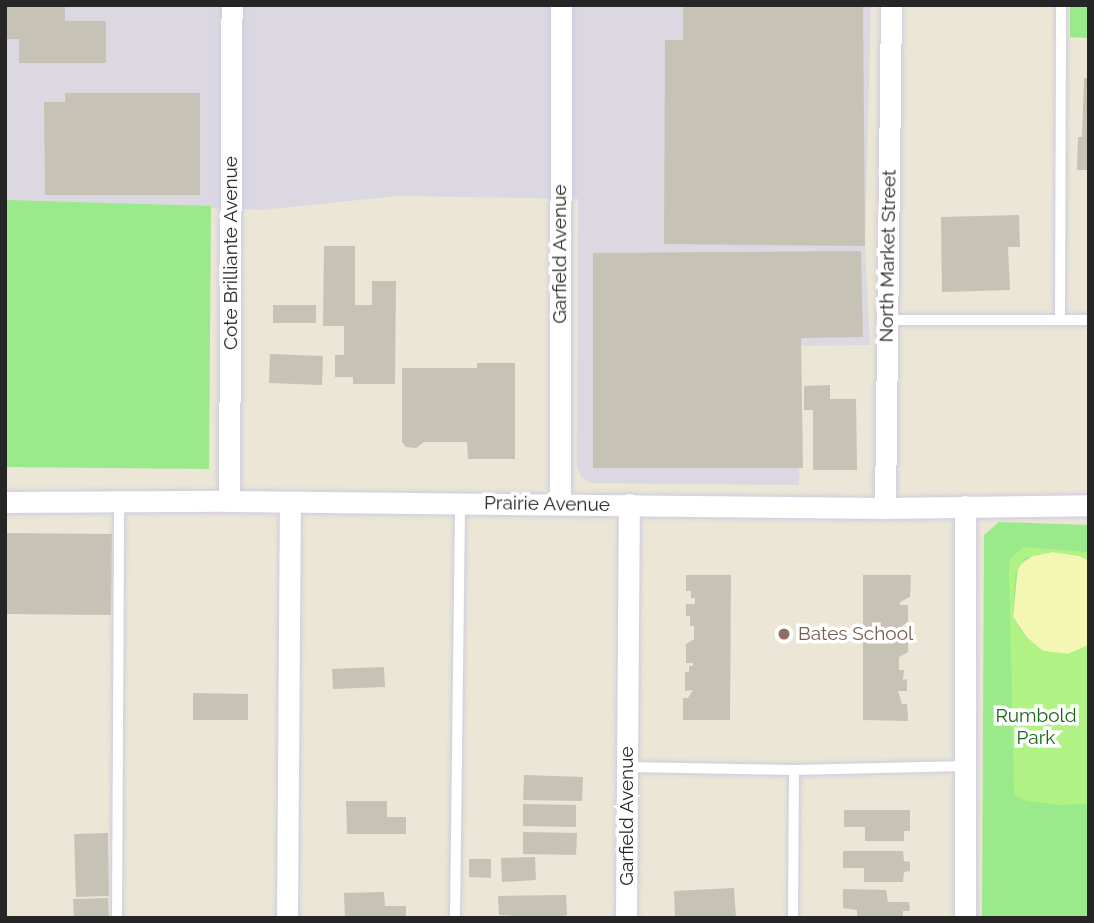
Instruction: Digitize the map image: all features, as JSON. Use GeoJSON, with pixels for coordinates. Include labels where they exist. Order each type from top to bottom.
{"type":"FeatureCollection","features":[{"type":"Feature","properties":{"kind":"street","name":"Cote Brilliante Avenue"},"geometry":{"type":"LineString","coordinates":[[229,501],[232,5]]}},
{"type":"Feature","properties":{"kind":"street","name":"Garfield Avenue"},"geometry":{"type":"LineString","coordinates":[[559,503],[561,5]]}},
{"type":"Feature","properties":{"kind":"street","name":"North Market Street"},"geometry":{"type":"LineString","coordinates":[[885,508],[891,5]]}},
{"type":"Feature","properties":{"kind":"street","name":"Prairie Avenue"},"geometry":{"type":"LineString","coordinates":[[5,502],[559,503],[885,508],[1089,505]]}},
{"type":"Feature","properties":{"kind":"street"},"geometry":{"type":"LineString","coordinates":[[287,918],[290,503]]}},
{"type":"Feature","properties":{"kind":"street","name":"Garfield Avenue"},"geometry":{"type":"LineString","coordinates":[[626,918],[629,505]]}},
{"type":"Feature","properties":{"kind":"street"},"geometry":{"type":"LineString","coordinates":[[965,506],[965,918]]}},
{"type":"Feature","properties":{"kind":"lane"},"geometry":{"type":"LineString","coordinates":[[1059,320],[1061,5]]}},
{"type":"Feature","properties":{"kind":"lane"},"geometry":{"type":"LineString","coordinates":[[887,320],[1089,320]]}},
{"type":"Feature","properties":{"kind":"lane"},"geometry":{"type":"LineString","coordinates":[[117,918],[119,502]]}},
{"type":"Feature","properties":{"kind":"lane"},"geometry":{"type":"LineString","coordinates":[[455,918],[460,503]]}},
{"type":"Feature","properties":{"kind":"lane"},"geometry":{"type":"LineString","coordinates":[[627,767],[794,770],[965,766]]}},
{"type":"Feature","properties":{"kind":"lane"},"geometry":{"type":"LineString","coordinates":[[793,918],[794,770]]}},
{"type":"Feature","properties":{"kind":"shaded area"},"geometry":{"type":"Polygon","coordinates":[[[5,5],[871,5],[865,246],[870,345],[801,346],[799,485],[591,483],[581,477],[577,467],[578,199],[398,196],[262,210],[5,202],[5,5]]]}},
{"type":"Feature","properties":{"kind":"green space"},"geometry":{"type":"Polygon","coordinates":[[[1070,5],[1089,5],[1089,38],[1070,37],[1070,5]]]}},
{"type":"Feature","properties":{"kind":"green space"},"geometry":{"type":"Polygon","coordinates":[[[5,200],[211,206],[209,469],[5,467],[5,200]]]}},
{"type":"Feature","properties":{"kind":"green space","name":"Rumbold Park"},"geometry":{"type":"Polygon","coordinates":[[[999,522],[1089,525],[1089,918],[982,918],[984,535],[999,522]]]}},
{"type":"Feature","properties":{"kind":"green space"},"geometry":{"type":"Polygon","coordinates":[[[1023,547],[1089,552],[1089,561],[1080,556],[1053,552],[1025,558],[1015,574],[1013,617],[1022,633],[1043,651],[1068,654],[1089,645],[1089,804],[1059,805],[1026,801],[1014,795],[1009,575],[1010,559],[1023,547]]]}},
{"type":"Feature","properties":{"kind":"sand"},"geometry":{"type":"Polygon","coordinates":[[[1053,552],[1080,556],[1089,561],[1089,645],[1068,654],[1043,651],[1030,642],[1013,617],[1018,566],[1035,554],[1053,552]]]}},
{"type":"Feature","properties":{"kind":"building"},"geometry":{"type":"Polygon","coordinates":[[[5,5],[65,5],[65,21],[106,21],[106,63],[19,63],[19,39],[5,39],[5,5]]]}},
{"type":"Feature","properties":{"kind":"building"},"geometry":{"type":"Polygon","coordinates":[[[683,5],[863,5],[865,246],[664,244],[665,40],[683,40],[683,5]]]}},
{"type":"Feature","properties":{"kind":"building"},"geometry":{"type":"Polygon","coordinates":[[[1084,78],[1089,78],[1089,170],[1077,170],[1078,137],[1082,137],[1084,78]]]}},
{"type":"Feature","properties":{"kind":"building"},"geometry":{"type":"Polygon","coordinates":[[[65,93],[200,93],[200,195],[45,195],[44,102],[65,102],[65,93]]]}},
{"type":"Feature","properties":{"kind":"building"},"geometry":{"type":"Polygon","coordinates":[[[1019,215],[1020,247],[1008,247],[1010,290],[942,292],[941,217],[1019,215]]]}},
{"type":"Feature","properties":{"kind":"building"},"geometry":{"type":"Polygon","coordinates":[[[324,246],[355,246],[355,305],[372,305],[372,281],[396,281],[395,384],[353,384],[353,377],[335,377],[335,355],[344,355],[344,326],[323,326],[324,246]]]}},
{"type":"Feature","properties":{"kind":"building"},"geometry":{"type":"Polygon","coordinates":[[[861,251],[863,337],[801,338],[803,468],[593,468],[593,253],[861,251]]]}},
{"type":"Feature","properties":{"kind":"building"},"geometry":{"type":"Polygon","coordinates":[[[273,305],[316,305],[316,323],[273,323],[273,305]]]}},
{"type":"Feature","properties":{"kind":"building"},"geometry":{"type":"Polygon","coordinates":[[[270,354],[323,356],[322,385],[269,383],[270,354]]]}},
{"type":"Feature","properties":{"kind":"building"},"geometry":{"type":"Polygon","coordinates":[[[477,363],[515,363],[515,459],[468,459],[467,442],[424,442],[416,448],[406,447],[402,442],[402,368],[477,368],[477,363]]]}},
{"type":"Feature","properties":{"kind":"building"},"geometry":{"type":"Polygon","coordinates":[[[830,385],[830,399],[856,399],[857,470],[813,470],[813,410],[804,410],[804,386],[830,385]]]}},
{"type":"Feature","properties":{"kind":"building"},"geometry":{"type":"Polygon","coordinates":[[[5,533],[112,534],[111,615],[5,614],[5,533]]]}},
{"type":"Feature","properties":{"kind":"building"},"geometry":{"type":"Polygon","coordinates":[[[686,575],[731,575],[730,720],[683,720],[683,698],[688,698],[693,690],[685,691],[685,672],[689,672],[689,666],[693,666],[693,663],[686,663],[686,644],[694,639],[694,626],[690,626],[690,616],[686,616],[686,604],[695,604],[691,591],[686,591],[686,575]]]}},
{"type":"Feature","properties":{"kind":"building"},"geometry":{"type":"Polygon","coordinates":[[[863,575],[911,575],[910,597],[900,602],[900,605],[908,605],[908,624],[904,624],[900,633],[908,633],[908,652],[899,657],[899,670],[904,670],[903,680],[907,679],[907,691],[898,691],[902,704],[907,704],[908,721],[863,720],[863,575]]]}},
{"type":"Feature","properties":{"kind":"building"},"geometry":{"type":"Polygon","coordinates":[[[384,667],[385,687],[333,689],[332,669],[384,667]]]}},
{"type":"Feature","properties":{"kind":"building"},"geometry":{"type":"Polygon","coordinates":[[[193,693],[248,694],[248,720],[193,720],[193,693]]]}},
{"type":"Feature","properties":{"kind":"building"},"geometry":{"type":"Polygon","coordinates":[[[524,775],[583,777],[582,801],[523,800],[524,775]]]}},
{"type":"Feature","properties":{"kind":"building"},"geometry":{"type":"Polygon","coordinates":[[[346,801],[387,801],[387,817],[406,817],[406,834],[347,834],[346,801]]]}},
{"type":"Feature","properties":{"kind":"building"},"geometry":{"type":"Polygon","coordinates":[[[523,804],[576,805],[576,827],[523,826],[523,804]]]}},
{"type":"Feature","properties":{"kind":"building"},"geometry":{"type":"Polygon","coordinates":[[[844,810],[910,810],[910,831],[904,831],[904,841],[865,841],[865,827],[844,827],[844,810]]]}},
{"type":"Feature","properties":{"kind":"building"},"geometry":{"type":"Polygon","coordinates":[[[523,832],[577,833],[576,855],[523,854],[523,832]]]}},
{"type":"Feature","properties":{"kind":"building"},"geometry":{"type":"Polygon","coordinates":[[[108,833],[109,896],[76,897],[74,834],[108,833]]]}},
{"type":"Feature","properties":{"kind":"building"},"geometry":{"type":"Polygon","coordinates":[[[843,851],[903,851],[904,861],[910,862],[910,871],[904,872],[903,882],[864,882],[864,868],[843,868],[843,851]]]}},
{"type":"Feature","properties":{"kind":"building"},"geometry":{"type":"Polygon","coordinates":[[[535,857],[536,880],[502,882],[501,858],[535,857]]]}},
{"type":"Feature","properties":{"kind":"building"},"geometry":{"type":"Polygon","coordinates":[[[469,859],[491,859],[491,878],[469,877],[469,859]]]}},
{"type":"Feature","properties":{"kind":"building"},"geometry":{"type":"Polygon","coordinates":[[[734,888],[736,918],[675,918],[674,891],[734,888]]]}},
{"type":"Feature","properties":{"kind":"building"},"geometry":{"type":"Polygon","coordinates":[[[843,889],[886,890],[888,902],[909,902],[910,911],[903,911],[903,918],[857,918],[857,910],[843,908],[843,889]]]}},
{"type":"Feature","properties":{"kind":"building"},"geometry":{"type":"Polygon","coordinates":[[[384,892],[385,906],[406,906],[406,918],[345,918],[344,893],[384,892]]]}},
{"type":"Feature","properties":{"kind":"building"},"geometry":{"type":"Polygon","coordinates":[[[566,895],[567,915],[555,918],[499,915],[498,896],[566,895]]]}},
{"type":"Feature","properties":{"kind":"building"},"geometry":{"type":"Polygon","coordinates":[[[108,898],[109,918],[74,918],[73,899],[108,898]]]}},
{"type":"Feature","properties":{"kind":"place","name":"Bates School"},"geometry":{"type":"Point","coordinates":[784,634]}}]}
